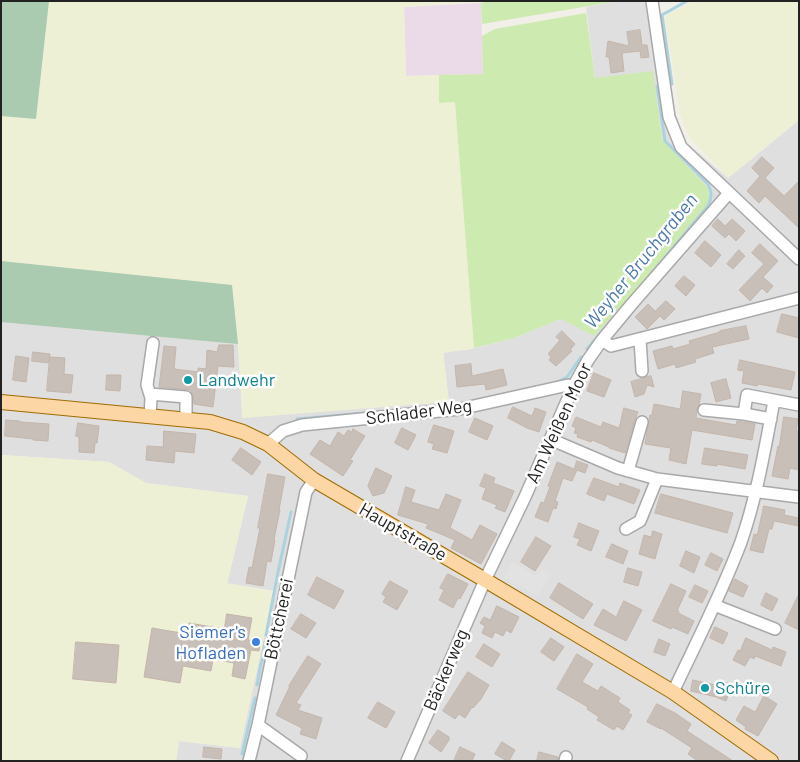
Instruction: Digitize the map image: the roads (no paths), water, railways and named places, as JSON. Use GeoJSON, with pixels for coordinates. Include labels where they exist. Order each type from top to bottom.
{"type":"FeatureCollection","features":[{"type":"Feature","properties":{"kind":"main road","name":"Hauptstraße"},"geometry":{"type":"LineString","coordinates":[[1,402],[210,422],[243,432],[268,444],[314,480],[673,692],[771,761]]}},
{"type":"Feature","properties":{"kind":"street"},"geometry":{"type":"LineString","coordinates":[[652,1],[669,117],[681,147],[795,255],[799,242]]}},
{"type":"Feature","properties":{"kind":"street","name":"Am Weißen Moor"},"geometry":{"type":"LineString","coordinates":[[485,580],[525,497],[573,387],[588,360],[631,305],[729,193]]}},
{"type":"Feature","properties":{"kind":"street"},"geometry":{"type":"LineString","coordinates":[[602,340],[611,346],[799,298]]}},
{"type":"Feature","properties":{"kind":"street"},"geometry":{"type":"LineString","coordinates":[[640,339],[642,371]]}},
{"type":"Feature","properties":{"kind":"street"},"geometry":{"type":"LineString","coordinates":[[150,416],[151,398],[147,385],[153,343]]}},
{"type":"Feature","properties":{"kind":"street","name":"Schlader Weg"},"geometry":{"type":"LineString","coordinates":[[268,444],[283,431],[302,425],[460,409],[568,385],[573,387]]}},
{"type":"Feature","properties":{"kind":"street"},"geometry":{"type":"LineString","coordinates":[[150,394],[186,397],[186,420]]}},
{"type":"Feature","properties":{"kind":"street"},"geometry":{"type":"LineString","coordinates":[[744,414],[747,396],[799,406]]}},
{"type":"Feature","properties":{"kind":"street"},"geometry":{"type":"LineString","coordinates":[[673,692],[714,605],[740,542],[756,492],[774,401]]}},
{"type":"Feature","properties":{"kind":"street"},"geometry":{"type":"LineString","coordinates":[[704,410],[771,419]]}},
{"type":"Feature","properties":{"kind":"street"},"geometry":{"type":"LineString","coordinates":[[628,471],[642,422]]}},
{"type":"Feature","properties":{"kind":"street"},"geometry":{"type":"LineString","coordinates":[[550,439],[618,468],[657,479],[799,497]]}},
{"type":"Feature","properties":{"kind":"street"},"geometry":{"type":"LineString","coordinates":[[626,529],[640,522],[657,479]]}},
{"type":"Feature","properties":{"kind":"street","name":"Böttcherei"},"geometry":{"type":"LineString","coordinates":[[249,761],[306,492],[314,480]]}},
{"type":"Feature","properties":{"kind":"street","name":"Bäckerweg"},"geometry":{"type":"LineString","coordinates":[[411,760],[485,580]]}},
{"type":"Feature","properties":{"kind":"street"},"geometry":{"type":"LineString","coordinates":[[714,605],[775,629]]}},
{"type":"Feature","properties":{"kind":"street"},"geometry":{"type":"LineString","coordinates":[[258,725],[301,756]]}},
{"type":"Feature","properties":{"kind":"waterway","name":"Weyher Bruchgraben"},"geometry":{"type":"LineString","coordinates":[[672,84],[662,15],[687,1]]}},
{"type":"Feature","properties":{"kind":"waterway","name":"Weyher Bruchgraben"},"geometry":{"type":"LineString","coordinates":[[641,286],[708,206],[711,197],[711,191],[707,183],[665,141],[657,86]]}},
{"type":"Feature","properties":{"kind":"waterway","name":"Weyher Bruchgraben"},"geometry":{"type":"LineString","coordinates":[[587,349],[604,329]]}},
{"type":"Feature","properties":{"kind":"waterway","name":"Weyher Bruchgraben"},"geometry":{"type":"LineString","coordinates":[[557,382],[567,377],[581,357]]}},
{"type":"Feature","properties":{"kind":"waterway","name":"Weyher Bruchgraben"},"geometry":{"type":"LineString","coordinates":[[297,419],[366,413]]}},
{"type":"Feature","properties":{"kind":"waterway","name":"Weyher Bruchgraben"},"geometry":{"type":"LineString","coordinates":[[266,635],[291,512]]}},
{"type":"Feature","properties":{"kind":"waterway","name":"Weyher Bruchgraben"},"geometry":{"type":"LineString","coordinates":[[262,661],[265,642]]}},
{"type":"Feature","properties":{"kind":"waterway","name":"Weyher Bruchgraben"},"geometry":{"type":"LineString","coordinates":[[257,685],[261,663]]}},
{"type":"Feature","properties":{"kind":"waterway","name":"Weyher Bruchgraben"},"geometry":{"type":"LineString","coordinates":[[242,754],[255,698]]}},
{"type":"Feature","properties":{"kind":"place","name":"Landwehr"},"geometry":{"type":"Point","coordinates":[188,380]}},
{"type":"Feature","properties":{"kind":"place","name":"Siemer's Hofladen"},"geometry":{"type":"Point","coordinates":[256,642]}},
{"type":"Feature","properties":{"kind":"place","name":"Schüre"},"geometry":{"type":"Point","coordinates":[705,688]}}]}
